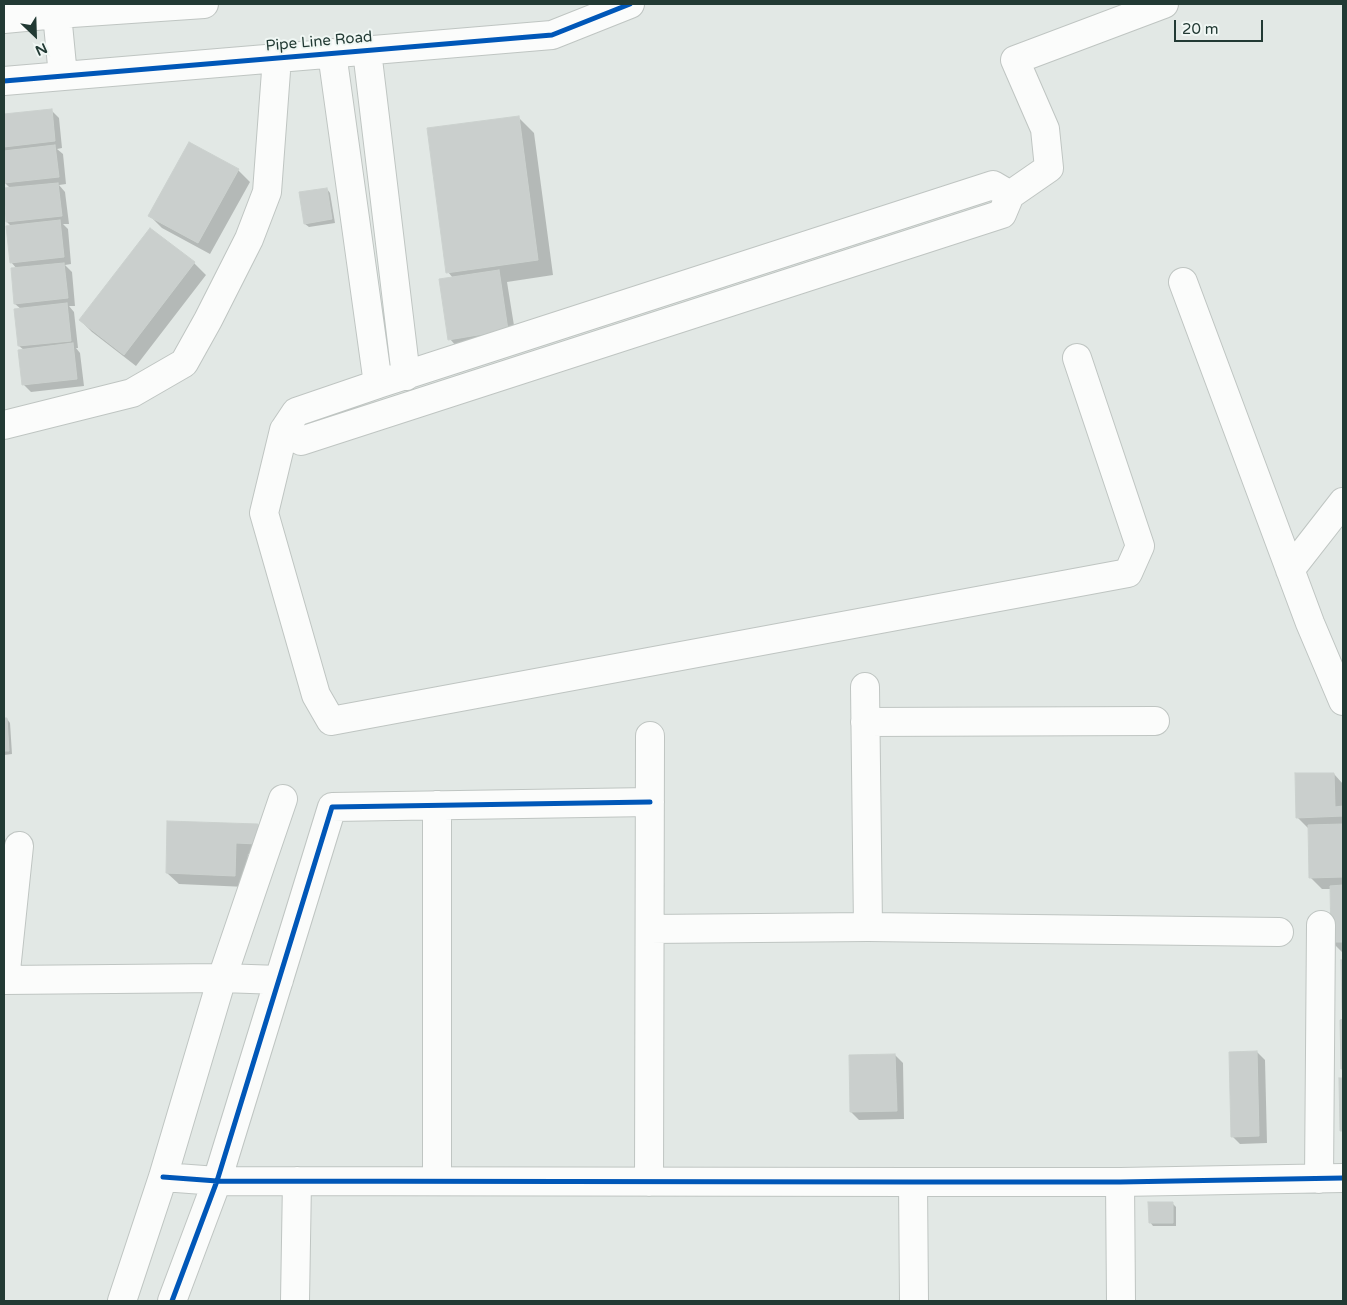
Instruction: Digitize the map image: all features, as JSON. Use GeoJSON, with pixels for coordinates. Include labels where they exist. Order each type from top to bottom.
{"type":"FeatureCollection","features":[{"type":"Feature","properties":{"kind":"street"},"geometry":{"type":"LineString","coordinates":[[4,19],[57,9],[204,4]]}},
{"type":"Feature","properties":{"kind":"street","name":"Pipe Line Road"},"geometry":{"type":"LineString","coordinates":[[4,81],[552,35],[630,4]]}},
{"type":"Feature","properties":{"kind":"street"},"geometry":{"type":"LineString","coordinates":[[284,430],[301,441],[1002,214],[1010,195],[1049,168],[1046,129],[1015,60],[1164,4]]}},
{"type":"Feature","properties":{"kind":"street"},"geometry":{"type":"LineString","coordinates":[[57,9],[63,76]]}},
{"type":"Feature","properties":{"kind":"street"},"geometry":{"type":"LineString","coordinates":[[367,51],[406,376]]}},
{"type":"Feature","properties":{"kind":"street"},"geometry":{"type":"LineString","coordinates":[[332,54],[378,384]]}},
{"type":"Feature","properties":{"kind":"street"},"geometry":{"type":"LineString","coordinates":[[4,425],[132,393],[184,362],[208,320],[249,239],[267,192],[277,58]]}},
{"type":"Feature","properties":{"kind":"street"},"geometry":{"type":"LineString","coordinates":[[1010,195],[993,186],[296,412],[284,430],[264,513],[316,695],[331,721],[1128,573],[1140,546],[1077,358]]}},
{"type":"Feature","properties":{"kind":"street"},"geometry":{"type":"LineString","coordinates":[[1183,282],[1310,623],[1343,701]]}},
{"type":"Feature","properties":{"kind":"street"},"geometry":{"type":"LineString","coordinates":[[1290,570],[1343,502]]}},
{"type":"Feature","properties":{"kind":"street"},"geometry":{"type":"LineString","coordinates":[[865,687],[868,927]]}},
{"type":"Feature","properties":{"kind":"street"},"geometry":{"type":"LineString","coordinates":[[865,722],[1155,721]]}},
{"type":"Feature","properties":{"kind":"street"},"geometry":{"type":"LineString","coordinates":[[648,1182],[650,736]]}},
{"type":"Feature","properties":{"kind":"street"},"geometry":{"type":"LineString","coordinates":[[122,1301],[163,1177],[222,978],[283,799]]}},
{"type":"Feature","properties":{"kind":"street"},"geometry":{"type":"LineString","coordinates":[[172,1301],[217,1181],[332,808],[650,802]]}},
{"type":"Feature","properties":{"kind":"street"},"geometry":{"type":"LineString","coordinates":[[437,805],[437,1181]]}},
{"type":"Feature","properties":{"kind":"street"},"geometry":{"type":"LineString","coordinates":[[19,846],[5,980],[222,978],[279,980]]}},
{"type":"Feature","properties":{"kind":"street"},"geometry":{"type":"LineString","coordinates":[[163,1177],[217,1181],[648,1182],[1120,1182],[1331,1178],[1321,925]]}},
{"type":"Feature","properties":{"kind":"street"},"geometry":{"type":"LineString","coordinates":[[650,929],[868,927],[1279,932]]}},
{"type":"Feature","properties":{"kind":"street"},"geometry":{"type":"LineString","coordinates":[[295,1301],[297,1181]]}},
{"type":"Feature","properties":{"kind":"street"},"geometry":{"type":"LineString","coordinates":[[913,1182],[914,1301]]}},
{"type":"Feature","properties":{"kind":"street"},"geometry":{"type":"LineString","coordinates":[[1120,1182],[1121,1301]]}},
{"type":"Feature","properties":{"kind":"building"},"geometry":{"type":"Polygon","coordinates":[[[52,109],[55,141],[4,147],[4,114],[52,109]]]}},
{"type":"Feature","properties":{"kind":"building"},"geometry":{"type":"Polygon","coordinates":[[[519,116],[538,260],[446,273],[427,128],[519,116]]]}},
{"type":"Feature","properties":{"kind":"building"},"geometry":{"type":"Polygon","coordinates":[[[189,142],[239,169],[198,243],[148,216],[189,142]]]}},
{"type":"Feature","properties":{"kind":"building"},"geometry":{"type":"Polygon","coordinates":[[[55,145],[59,177],[4,183],[4,151],[55,145]]]}},
{"type":"Feature","properties":{"kind":"building"},"geometry":{"type":"Polygon","coordinates":[[[58,183],[62,216],[6,222],[4,188],[58,183]]]}},
{"type":"Feature","properties":{"kind":"building"},"geometry":{"type":"Polygon","coordinates":[[[327,188],[332,219],[304,224],[299,192],[327,188]]]}},
{"type":"Feature","properties":{"kind":"building"},"geometry":{"type":"Polygon","coordinates":[[[60,220],[64,257],[10,263],[6,226],[60,220]]]}},
{"type":"Feature","properties":{"kind":"building"},"geometry":{"type":"Polygon","coordinates":[[[150,228],[195,262],[124,355],[79,320],[150,228]]]}},
{"type":"Feature","properties":{"kind":"building"},"geometry":{"type":"Polygon","coordinates":[[[64,263],[68,298],[14,304],[11,268],[64,263]]]}},
{"type":"Feature","properties":{"kind":"building"},"geometry":{"type":"Polygon","coordinates":[[[499,270],[508,330],[448,340],[439,279],[499,270]]]}},
{"type":"Feature","properties":{"kind":"building"},"geometry":{"type":"Polygon","coordinates":[[[67,303],[71,341],[18,346],[14,309],[67,303]]]}},
{"type":"Feature","properties":{"kind":"building"},"geometry":{"type":"Polygon","coordinates":[[[73,343],[77,379],[22,385],[18,350],[73,343]]]}},
{"type":"Feature","properties":{"kind":"building"},"geometry":{"type":"Polygon","coordinates":[[[4,718],[7,718],[9,751],[4,751],[4,718]]]}},
{"type":"Feature","properties":{"kind":"building"},"geometry":{"type":"Polygon","coordinates":[[[1295,773],[1334,773],[1335,807],[1343,806],[1343,816],[1296,818],[1295,773]]]}},
{"type":"Feature","properties":{"kind":"building"},"geometry":{"type":"Polygon","coordinates":[[[167,821],[258,824],[257,844],[236,843],[235,876],[166,873],[167,821]]]}},
{"type":"Feature","properties":{"kind":"building"},"geometry":{"type":"Polygon","coordinates":[[[1343,824],[1343,877],[1309,878],[1308,825],[1343,824]]]}},
{"type":"Feature","properties":{"kind":"building"},"geometry":{"type":"Polygon","coordinates":[[[1343,885],[1343,942],[1331,942],[1330,886],[1343,885]]]}},
{"type":"Feature","properties":{"kind":"building"},"geometry":{"type":"Polygon","coordinates":[[[1341,960],[1343,960],[1343,1010],[1342,1010],[1341,960]]]}},
{"type":"Feature","properties":{"kind":"building"},"geometry":{"type":"Polygon","coordinates":[[[1343,1019],[1343,1069],[1341,1069],[1340,1020],[1343,1019]]]}},
{"type":"Feature","properties":{"kind":"building"},"geometry":{"type":"Polygon","coordinates":[[[1257,1051],[1259,1136],[1231,1137],[1229,1052],[1257,1051]]]}},
{"type":"Feature","properties":{"kind":"building"},"geometry":{"type":"Polygon","coordinates":[[[895,1054],[897,1111],[850,1112],[849,1055],[895,1054]]]}},
{"type":"Feature","properties":{"kind":"building"},"geometry":{"type":"Polygon","coordinates":[[[1339,1078],[1343,1078],[1343,1131],[1340,1131],[1339,1078]]]}},
{"type":"Feature","properties":{"kind":"building"},"geometry":{"type":"Polygon","coordinates":[[[1148,1202],[1173,1202],[1173,1223],[1149,1223],[1148,1202]]]}},
{"type":"Feature","properties":{"kind":"cycle path"},"geometry":{"type":"LineString","coordinates":[[4,81],[552,35],[630,4]]}},
{"type":"Feature","properties":{"kind":"cycle path"},"geometry":{"type":"LineString","coordinates":[[172,1301],[217,1181],[332,807],[650,802]]}},
{"type":"Feature","properties":{"kind":"cycle path"},"geometry":{"type":"LineString","coordinates":[[163,1177],[217,1181],[913,1182],[1120,1182],[1343,1178]]}}]}
